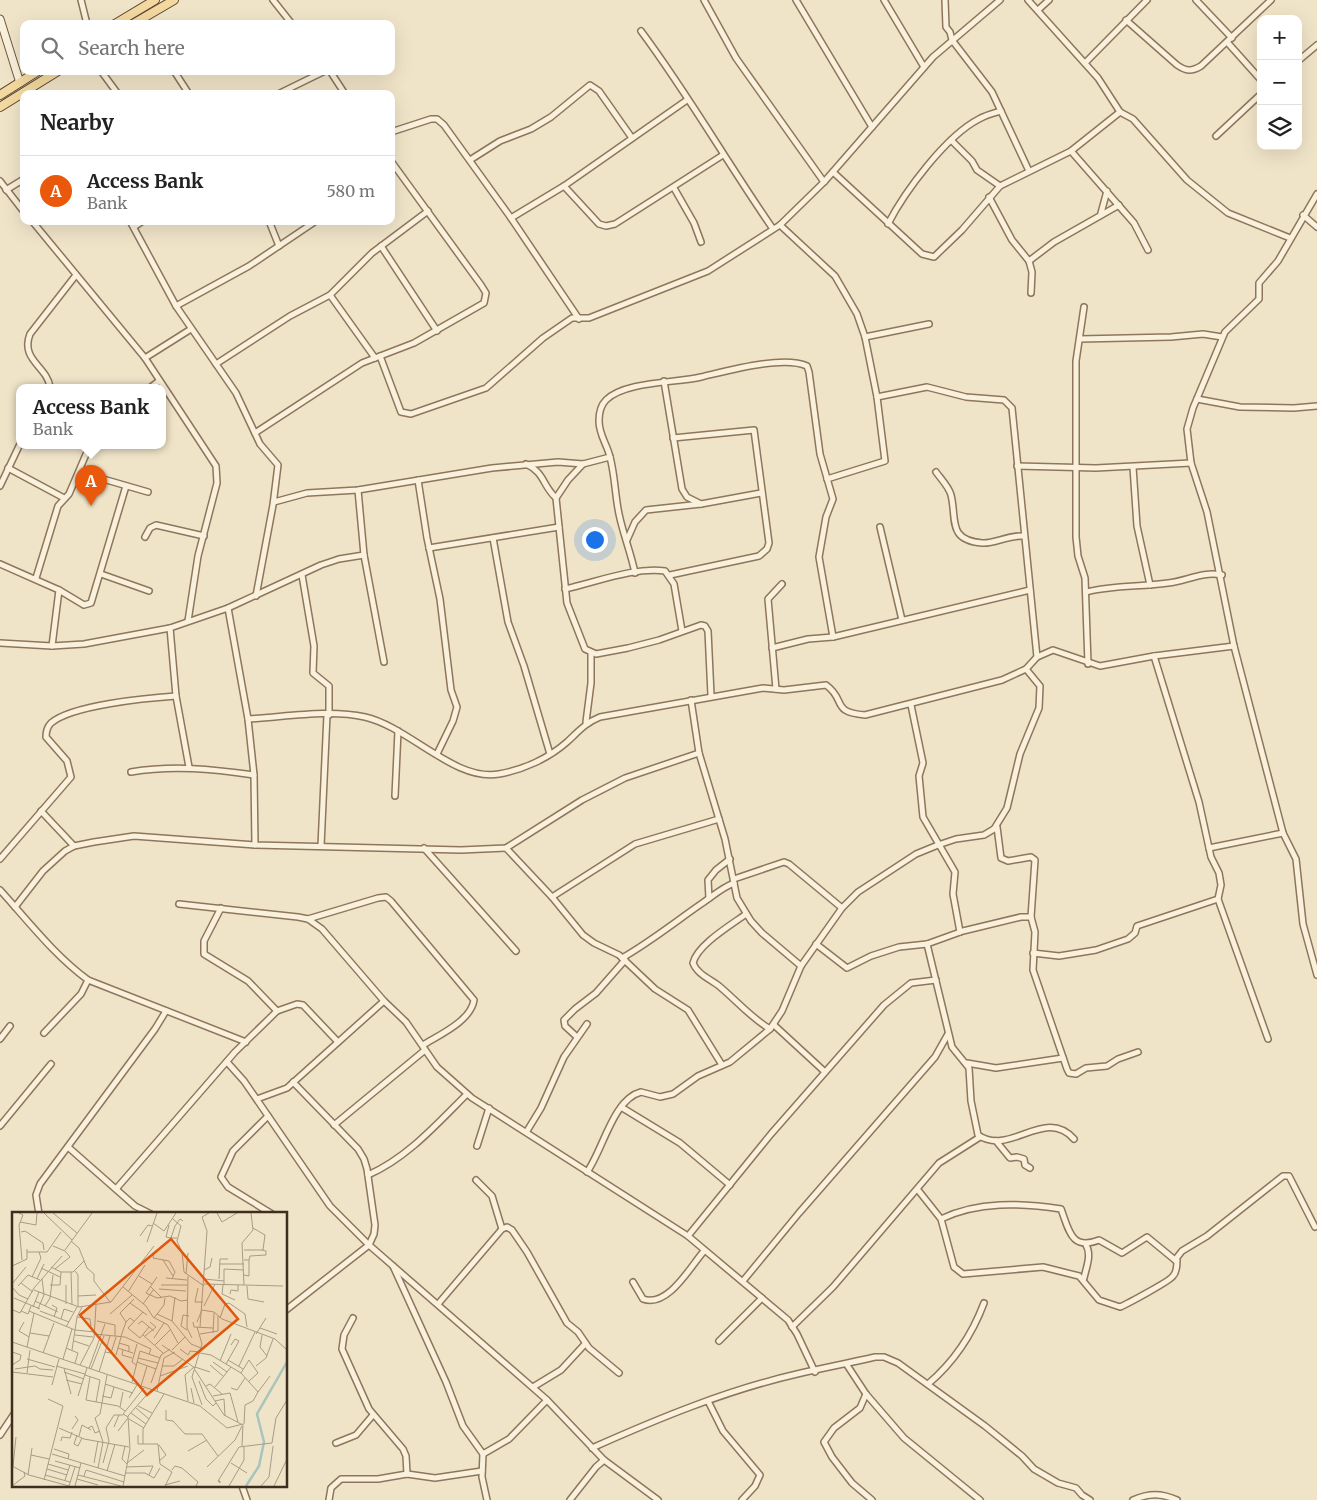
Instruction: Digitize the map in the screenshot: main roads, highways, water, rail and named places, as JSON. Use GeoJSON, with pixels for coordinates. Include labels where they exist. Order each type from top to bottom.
{"type":"FeatureCollection","features":[{"type":"Feature","properties":{"kind":"main road"},"geometry":{"type":"LineString","coordinates":[[122,20],[155,0]]}},
{"type":"Feature","properties":{"kind":"main road"},"geometry":{"type":"LineString","coordinates":[[142,20],[174,0]]}},
{"type":"Feature","properties":{"kind":"main road"},"geometry":{"type":"LineString","coordinates":[[0,95],[32,75]]}},
{"type":"Feature","properties":{"kind":"main road"},"geometry":{"type":"LineString","coordinates":[[27,90],[52,75]]}},
{"type":"Feature","properties":{"kind":"main road"},"geometry":{"type":"LineString","coordinates":[[0,107],[20,95]]}},
{"type":"Feature","properties":{"kind":"place","name":"Access Bank"},"geometry":{"type":"Point","coordinates":[91,506]}}]}
